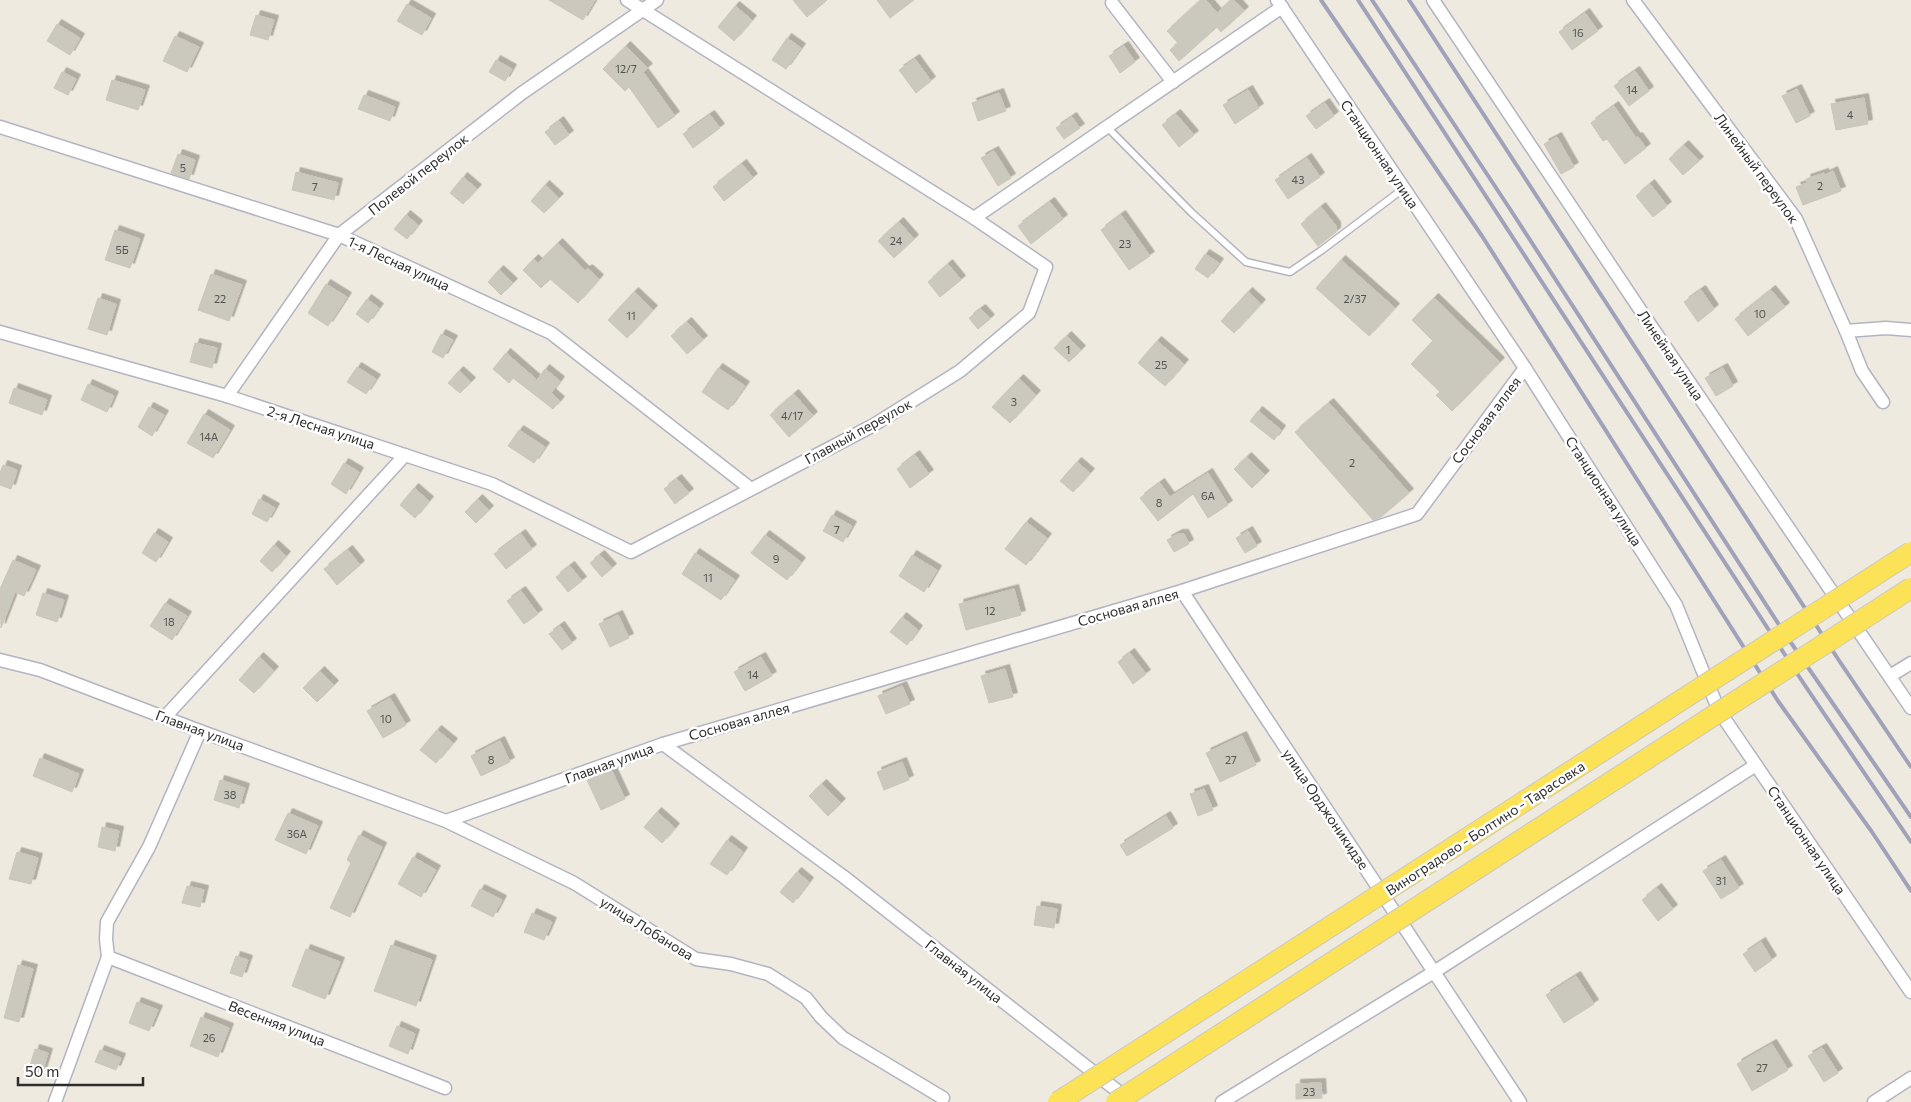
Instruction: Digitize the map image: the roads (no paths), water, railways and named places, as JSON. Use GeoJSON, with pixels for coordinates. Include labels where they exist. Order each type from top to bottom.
{"type":"FeatureCollection","features":[{"type":"Feature","properties":{"kind":"main road","name":"Виноградово - Болтино - Тарасовка"},"geometry":{"type":"LineString","coordinates":[[1058,1102],[1911,552]]}},
{"type":"Feature","properties":{"kind":"main road","name":"Виноградово - Болтино - Тарасовка"},"geometry":{"type":"LineString","coordinates":[[1116,1102],[1911,588]]}},
{"type":"Feature","properties":{"kind":"street"},"geometry":{"type":"LineString","coordinates":[[626,0],[974,218],[1173,82],[1279,3]]}},
{"type":"Feature","properties":{"kind":"street","name":"Полевой переулок"},"geometry":{"type":"LineString","coordinates":[[227,396],[339,236],[522,93],[657,0]]}},
{"type":"Feature","properties":{"kind":"street","name":"Линейная улица"},"geometry":{"type":"LineString","coordinates":[[1433,0],[1911,708]]}},
{"type":"Feature","properties":{"kind":"street","name":"Линейный переулок"},"geometry":{"type":"LineString","coordinates":[[1633,0],[1796,219],[1862,371],[1883,402]]}},
{"type":"Feature","properties":{"kind":"street"},"geometry":{"type":"LineString","coordinates":[[1112,3],[1173,82]]}},
{"type":"Feature","properties":{"kind":"street","name":"Станционная улица"},"geometry":{"type":"LineString","coordinates":[[1279,3],[1525,368],[1676,605],[1719,711],[1911,992]]}},
{"type":"Feature","properties":{"kind":"street","name":"1-я Лесная улица"},"geometry":{"type":"LineString","coordinates":[[0,127],[339,236],[551,333],[751,489]]}},
{"type":"Feature","properties":{"kind":"street","name":"Главный переулок"},"geometry":{"type":"LineString","coordinates":[[631,552],[872,426],[960,371],[1029,313],[1046,267],[974,218]]}},
{"type":"Feature","properties":{"kind":"street"},"geometry":{"type":"LineString","coordinates":[[1846,331],[1886,328],[1911,330]]}},
{"type":"Feature","properties":{"kind":"street","name":"2-я Лесная улица"},"geometry":{"type":"LineString","coordinates":[[0,332],[227,396],[492,484],[631,552]]}},
{"type":"Feature","properties":{"kind":"street","name":"Сосновая аллея"},"geometry":{"type":"LineString","coordinates":[[663,744],[1182,591],[1417,514],[1525,368]]}},
{"type":"Feature","properties":{"kind":"street"},"geometry":{"type":"LineString","coordinates":[[165,718],[405,455]]}},
{"type":"Feature","properties":{"kind":"street","name":"улица Орджоникидзе"},"geometry":{"type":"LineString","coordinates":[[1182,591],[1520,1102]]}},
{"type":"Feature","properties":{"kind":"street","name":"Главная улица"},"geometry":{"type":"LineString","coordinates":[[0,660],[40,670],[446,821],[663,744],[844,877],[1131,1102]]}},
{"type":"Feature","properties":{"kind":"street"},"geometry":{"type":"LineString","coordinates":[[1890,676],[1911,663]]}},
{"type":"Feature","properties":{"kind":"street"},"geometry":{"type":"LineString","coordinates":[[55,1102],[108,957],[107,922],[149,847],[200,731]]}},
{"type":"Feature","properties":{"kind":"street"},"geometry":{"type":"LineString","coordinates":[[1222,1102],[1434,972],[1756,765]]}},
{"type":"Feature","properties":{"kind":"street","name":"улица Лобанова"},"geometry":{"type":"LineString","coordinates":[[446,821],[574,883],[696,959],[731,964],[768,974],[806,998],[821,1017],[844,1038],[942,1098]]}},
{"type":"Feature","properties":{"kind":"street","name":"Весенняя улица"},"geometry":{"type":"LineString","coordinates":[[108,957],[446,1088]]}},
{"type":"Feature","properties":{"kind":"street"},"geometry":{"type":"LineString","coordinates":[[1874,1102],[1911,1078]]}},
{"type":"Feature","properties":{"kind":"lane"},"geometry":{"type":"LineString","coordinates":[[1107,127],[1192,212],[1246,262],[1290,272],[1403,188]]}},
{"type":"Feature","properties":{"kind":"railway"},"geometry":{"type":"LineString","coordinates":[[1321,0],[1482,236],[1778,701],[1872,832],[1911,891]]}},
{"type":"Feature","properties":{"kind":"railway"},"geometry":{"type":"LineString","coordinates":[[1358,0],[1804,684],[1911,842]]}},
{"type":"Feature","properties":{"kind":"railway"},"geometry":{"type":"LineString","coordinates":[[1372,0],[1510,209],[1785,634],[1911,817]]}},
{"type":"Feature","properties":{"kind":"railway"},"geometry":{"type":"LineString","coordinates":[[1409,0],[1840,662],[1911,767]]}}]}
